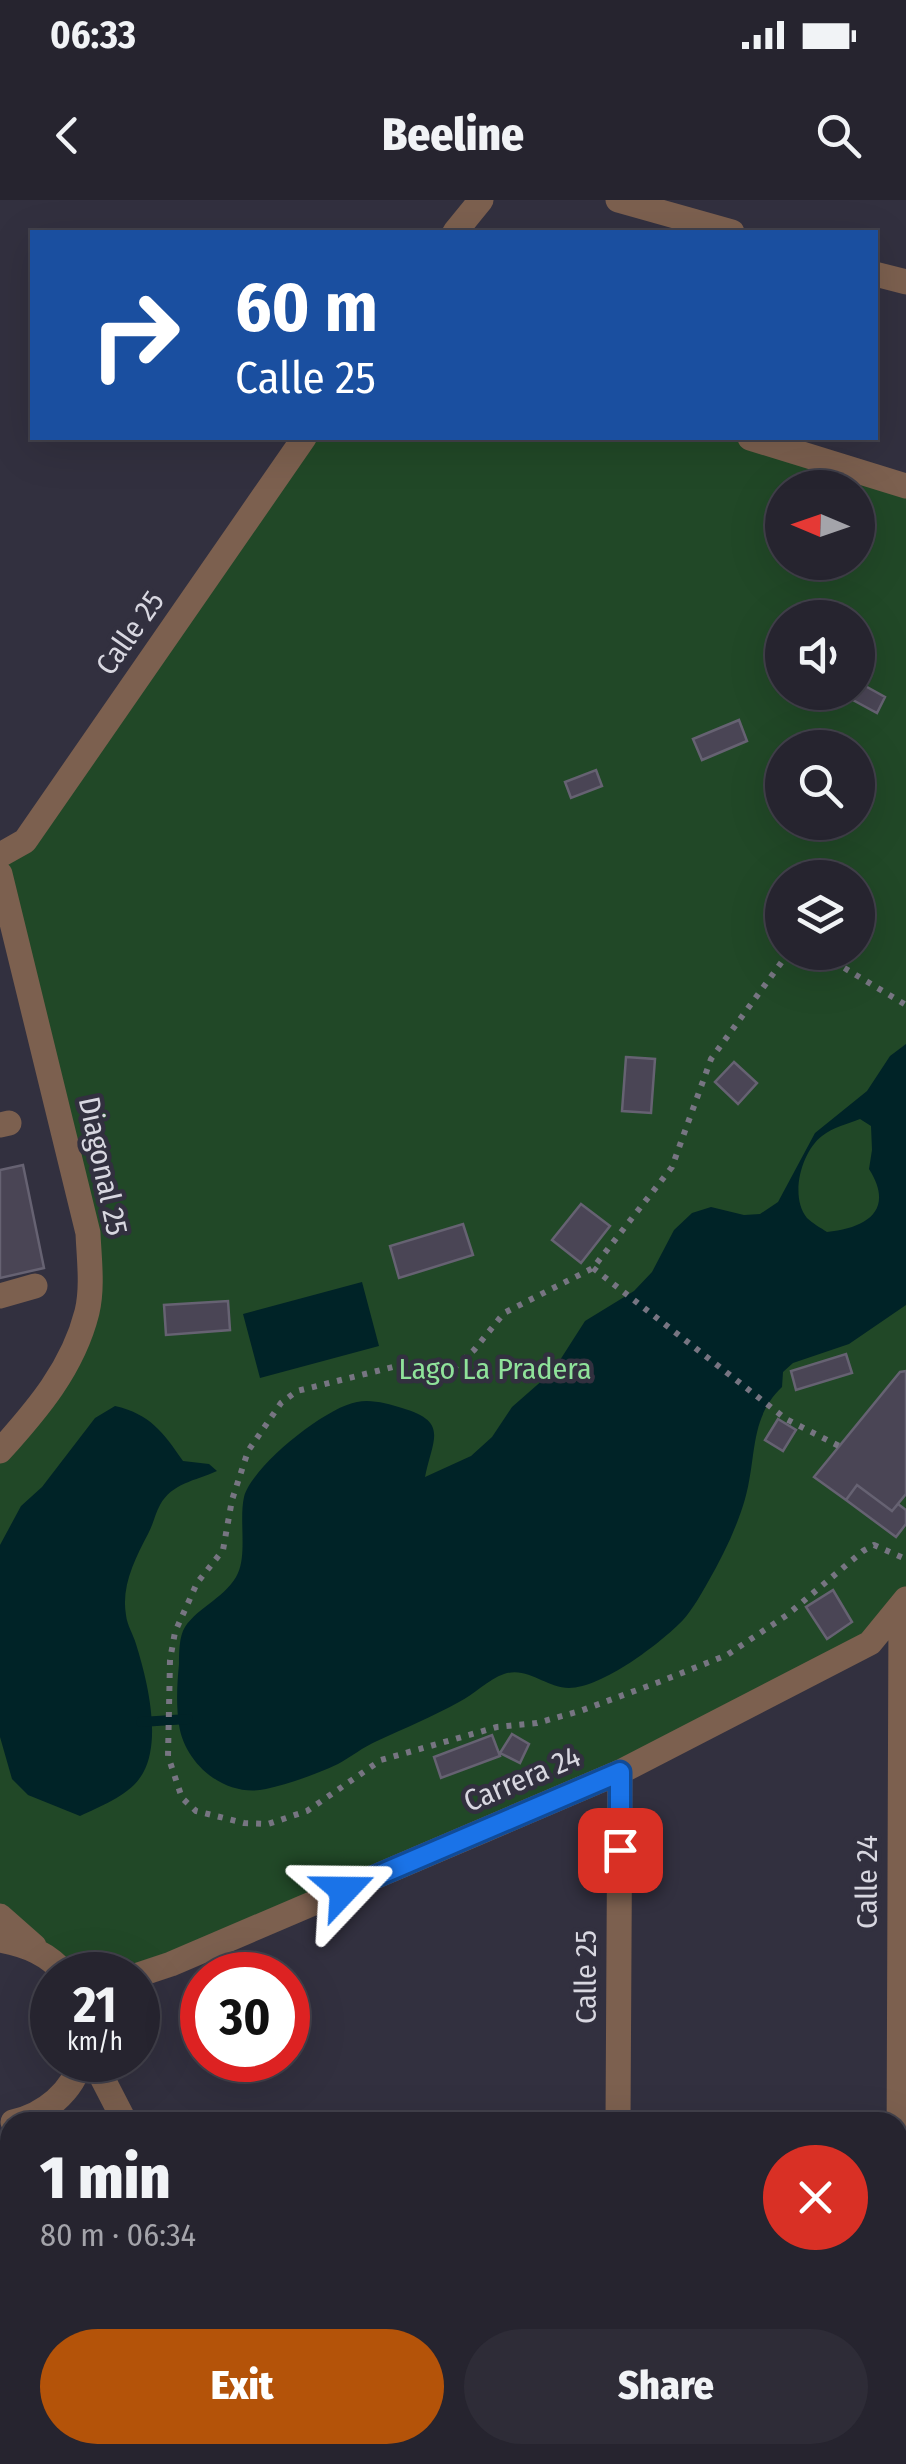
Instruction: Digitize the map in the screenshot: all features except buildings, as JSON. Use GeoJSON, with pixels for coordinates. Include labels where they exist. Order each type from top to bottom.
{"type":"FeatureCollection","features":[{"type":"Feature","properties":{"kind":"street"},"geometry":{"type":"LineString","coordinates":[[457,230],[481,200]]}},
{"type":"Feature","properties":{"kind":"street"},"geometry":{"type":"LineString","coordinates":[[618,200],[725,230]]}},
{"type":"Feature","properties":{"kind":"street"},"geometry":{"type":"LineString","coordinates":[[878,275],[906,282]]}},
{"type":"Feature","properties":{"kind":"street","name":"Calle 25"},"geometry":{"type":"LineString","coordinates":[[0,855],[25,842],[303,440]]}},
{"type":"Feature","properties":{"kind":"street"},"geometry":{"type":"LineString","coordinates":[[756,440],[906,486]]}},
{"type":"Feature","properties":{"kind":"street","name":"Diagonal 25"},"geometry":{"type":"LineString","coordinates":[[0,874],[88,1233],[90,1269],[88,1310],[72,1354],[50,1395],[0,1452]]}},
{"type":"Feature","properties":{"kind":"street"},"geometry":{"type":"LineString","coordinates":[[0,1296],[36,1286]]}},
{"type":"Feature","properties":{"kind":"street","name":"Carrera 24"},"geometry":{"type":"LineString","coordinates":[[160,1968],[620,1772],[870,1642],[903,1604]]}},
{"type":"Feature","properties":{"kind":"street","name":"Calle 24"},"geometry":{"type":"LineString","coordinates":[[901,2112],[903,1604]]}},
{"type":"Feature","properties":{"kind":"street","name":"Calle 25"},"geometry":{"type":"LineString","coordinates":[[618,2112],[620,1772]]}},
{"type":"Feature","properties":{"kind":"street"},"geometry":{"type":"LineString","coordinates":[[0,1916],[40,1952]]}},
{"type":"Feature","properties":{"kind":"street"},"geometry":{"type":"LineString","coordinates":[[0,1940],[39,1952]]}},
{"type":"Feature","properties":{"kind":"street"},"geometry":{"type":"LineString","coordinates":[[37,2112],[49,2107],[71,2082]]}},
{"type":"Feature","properties":{"kind":"street"},"geometry":{"type":"LineString","coordinates":[[104,2082],[120,2112]]}},
{"type":"Feature","properties":{"kind":"path"},"geometry":{"type":"LineString","coordinates":[[776,970],[711,1059],[672,1167],[593,1268],[504,1313],[455,1367],[393,1367],[312,1386],[281,1403],[248,1451],[232,1500],[223,1550],[198,1582],[175,1632],[170,1660],[168,1756],[182,1798],[196,1811],[244,1824],[268,1824],[307,1811],[381,1760],[497,1727],[580,1711],[728,1655],[874,1546],[906,1559]]}},
{"type":"Feature","properties":{"kind":"path"},"geometry":{"type":"LineString","coordinates":[[848,970],[906,1004]]}},
{"type":"Feature","properties":{"kind":"path"},"geometry":{"type":"LineString","coordinates":[[593,1268],[786,1419],[839,1446]]}},
{"type":"Feature","properties":{"kind":"green space","name":"Lago La Pradera"},"geometry":{"type":"Polygon","coordinates":[[[303,440],[756,440],[854,470],[765,470],[765,580],[875,580],[875,476],[906,486],[906,1599],[870,1643],[620,1772],[193,1952],[180,1952],[180,1957],[160,1966],[160,1952],[40,1952],[0,1916],[0,1451],[50,1395],[90,1269],[0,874],[303,440]]]}},
{"type":"Feature","properties":{"kind":"shaded area"},"geometry":{"type":"Polygon","coordinates":[[[906,1044],[906,1305],[849,1344],[793,1363],[783,1372],[782,1387],[771,1399],[759,1425],[745,1499],[734,1531],[683,1620],[646,1652],[598,1681],[569,1688],[521,1673],[504,1674],[459,1702],[372,1743],[338,1764],[284,1784],[266,1789],[236,1788],[222,1783],[199,1765],[183,1740],[177,1710],[182,1635],[191,1620],[238,1573],[244,1497],[275,1455],[327,1415],[344,1406],[368,1401],[427,1419],[434,1434],[425,1477],[471,1456],[492,1437],[512,1407],[553,1371],[585,1321],[634,1291],[652,1272],[674,1230],[692,1213],[711,1207],[744,1215],[760,1214],[778,1202],[815,1133],[867,1091],[890,1056],[906,1044]],[[860,1119],[831,1130],[815,1143],[804,1163],[799,1186],[802,1209],[807,1218],[827,1232],[865,1221],[878,1206],[876,1183],[869,1169],[871,1126],[860,1119]]]}},
{"type":"Feature","properties":{"kind":"shaded area"},"geometry":{"type":"Polygon","coordinates":[[[362,1282],[379,1346],[260,1378],[243,1314],[362,1282]]]}},
{"type":"Feature","properties":{"kind":"shaded area"},"geometry":{"type":"Polygon","coordinates":[[[115,1406],[138,1414],[155,1426],[183,1461],[209,1464],[217,1471],[185,1484],[165,1498],[134,1563],[125,1604],[151,1709],[149,1759],[131,1788],[80,1816],[28,1795],[12,1779],[0,1737],[0,1545],[21,1506],[42,1487],[95,1418],[115,1406]]]}},
{"type":"Feature","properties":{"kind":"waterway"},"geometry":{"type":"LineString","coordinates":[[141,1722],[188,1719]]}},
{"type":"Feature","properties":{"kind":"route"},"geometry":{"type":"LineString","coordinates":[[344,1890],[620,1772],[620,1850]]}}]}
